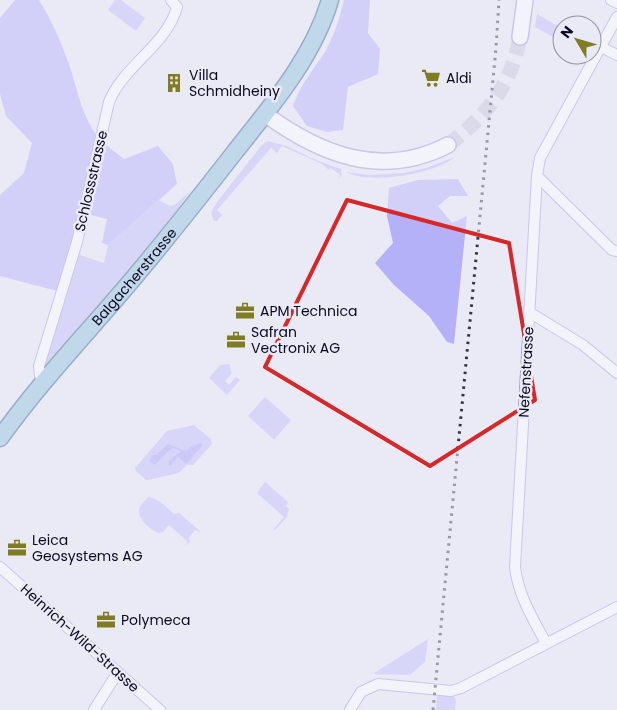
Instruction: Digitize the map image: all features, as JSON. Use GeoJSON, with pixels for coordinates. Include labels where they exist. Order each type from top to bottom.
{"type":"FeatureCollection","features":[{"type":"Feature","properties":{"kind":"main road","name":"Balgacherstrasse"},"geometry":{"type":"LineString","coordinates":[[0,438],[43,382],[122,292],[265,114],[314,42],[330,0]]}},
{"type":"Feature","properties":{"kind":"main road"},"geometry":{"type":"LineString","coordinates":[[520,37],[525,0]]}},
{"type":"Feature","properties":{"kind":"main road"},"geometry":{"type":"LineString","coordinates":[[265,114],[296,136],[313,145],[356,159],[374,161],[413,158],[432,153],[448,145]]}},
{"type":"Feature","properties":{"kind":"street","name":"Schlossstrasse"},"geometry":{"type":"LineString","coordinates":[[43,382],[39,366],[76,242],[109,102],[120,80],[174,20],[177,7],[171,0]]}},
{"type":"Feature","properties":{"kind":"street"},"geometry":{"type":"LineString","coordinates":[[611,0],[617,3]]}},
{"type":"Feature","properties":{"kind":"street","name":"Nefenstrasse"},"geometry":{"type":"LineString","coordinates":[[602,45],[617,17]]}},
{"type":"Feature","properties":{"kind":"street"},"geometry":{"type":"LineString","coordinates":[[602,48],[617,55]]}},
{"type":"Feature","properties":{"kind":"street","name":"Nefenstrasse"},"geometry":{"type":"LineString","coordinates":[[546,644],[522,597],[517,584],[515,567],[537,176],[540,158],[591,65]]}},
{"type":"Feature","properties":{"kind":"street"},"geometry":{"type":"LineString","coordinates":[[537,176],[612,250],[617,251]]}},
{"type":"Feature","properties":{"kind":"street"},"geometry":{"type":"LineString","coordinates":[[529,312],[583,345],[617,373]]}},
{"type":"Feature","properties":{"kind":"street","name":"Heinrich-Wild-Strasse"},"geometry":{"type":"LineString","coordinates":[[0,567],[160,710]]}},
{"type":"Feature","properties":{"kind":"street"},"geometry":{"type":"LineString","coordinates":[[350,710],[361,692],[378,684],[451,691],[461,688],[617,607]]}},
{"type":"Feature","properties":{"kind":"street"},"geometry":{"type":"LineString","coordinates":[[94,710],[118,672]]}},
{"type":"Feature","properties":{"kind":"highlighted area"},"geometry":{"type":"Polygon","coordinates":[[[347,200],[509,243],[535,400],[430,466],[265,367],[347,200]]]}},
{"type":"Feature","properties":{"kind":"shaded area"},"geometry":{"type":"Polygon","coordinates":[[[15,0],[39,0],[64,50],[85,114],[100,139],[124,159],[158,146],[173,164],[177,184],[108,245],[102,243],[107,219],[83,215],[61,292],[0,276],[0,195],[24,173],[32,143],[6,116],[0,94],[0,18],[15,0]]]}},
{"type":"Feature","properties":{"kind":"shaded area"},"geometry":{"type":"Polygon","coordinates":[[[115,0],[121,0],[145,18],[136,31],[108,10],[115,0]]]}},
{"type":"Feature","properties":{"kind":"shaded area"},"geometry":{"type":"Polygon","coordinates":[[[344,0],[370,0],[368,33],[380,49],[378,74],[348,87],[343,130],[327,132],[307,126],[293,106],[303,84],[328,46],[344,0]]]}},
{"type":"Feature","properties":{"kind":"shaded area"},"geometry":{"type":"Polygon","coordinates":[[[537,14],[552,23],[552,36],[535,27],[537,14]]]}},
{"type":"Feature","properties":{"kind":"shaded area"},"geometry":{"type":"Polygon","coordinates":[[[268,141],[287,146],[316,160],[341,169],[342,175],[338,179],[340,175],[331,168],[329,170],[322,164],[282,146],[277,153],[271,148],[217,210],[222,215],[217,221],[214,221],[211,213],[217,202],[261,146],[268,141]]]}},
{"type":"Feature","properties":{"kind":"shaded area"},"geometry":{"type":"Polygon","coordinates":[[[455,157],[433,168],[402,176],[370,178],[346,172],[369,175],[404,173],[426,168],[455,157]]]}},
{"type":"Feature","properties":{"kind":"shaded area"},"geometry":{"type":"Polygon","coordinates":[[[458,179],[468,196],[450,196],[438,206],[452,223],[467,216],[454,344],[447,342],[429,316],[394,285],[375,263],[393,243],[387,216],[389,188],[418,180],[458,179]]]}},
{"type":"Feature","properties":{"kind":"shaded area"},"geometry":{"type":"Polygon","coordinates":[[[190,191],[153,245],[51,363],[44,366],[75,259],[80,255],[104,263],[108,245],[159,200],[170,206],[176,204],[190,191]]]}},
{"type":"Feature","properties":{"kind":"shaded area"},"geometry":{"type":"Polygon","coordinates":[[[229,364],[232,373],[225,381],[229,385],[236,377],[240,380],[227,395],[209,378],[220,365],[229,364]]]}},
{"type":"Feature","properties":{"kind":"shaded area"},"geometry":{"type":"Polygon","coordinates":[[[265,397],[291,420],[274,440],[248,416],[265,397]]]}},
{"type":"Feature","properties":{"kind":"shaded area"},"geometry":{"type":"Polygon","coordinates":[[[194,425],[211,439],[212,444],[193,465],[187,465],[179,473],[148,480],[136,471],[135,468],[167,431],[194,425]]]}},
{"type":"Feature","properties":{"kind":"shaded area"},"geometry":{"type":"Polygon","coordinates":[[[201,443],[203,445],[186,464],[178,457],[169,465],[169,461],[181,451],[173,448],[155,465],[149,461],[153,455],[156,455],[168,444],[186,451],[201,443]]]}},
{"type":"Feature","properties":{"kind":"shaded area"},"geometry":{"type":"Polygon","coordinates":[[[265,482],[288,502],[286,506],[289,509],[287,517],[275,530],[273,530],[284,517],[257,493],[265,482]]]}},
{"type":"Feature","properties":{"kind":"shaded area"},"geometry":{"type":"Polygon","coordinates":[[[148,497],[159,501],[174,514],[179,513],[200,531],[195,530],[188,539],[191,541],[183,547],[188,542],[169,525],[163,532],[158,533],[147,526],[141,519],[139,511],[141,505],[148,497]]]}},
{"type":"Feature","properties":{"kind":"shaded area"},"geometry":{"type":"Polygon","coordinates":[[[428,639],[425,662],[411,674],[374,674],[374,673],[428,639]]]}},
{"type":"Feature","properties":{"kind":"shaded area"},"geometry":{"type":"Polygon","coordinates":[[[437,695],[454,696],[456,701],[455,710],[436,710],[437,695]]]}},
{"type":"Feature","properties":{"kind":"tunnel"},"geometry":{"type":"LineString","coordinates":[[448,145],[486,111],[504,85],[516,54],[520,37]]}},
{"type":"Feature","properties":{"kind":"railway"},"geometry":{"type":"LineString","coordinates":[[433,710],[499,0]]}},
{"type":"Feature","properties":{"kind":"place","name":"Aldi"},"geometry":{"type":"Point","coordinates":[431,78]}},
{"type":"Feature","properties":{"kind":"place","name":"Villa Schmidheiny"},"geometry":{"type":"Point","coordinates":[174,83]}},
{"type":"Feature","properties":{"kind":"place","name":"APM Technica"},"geometry":{"type":"Point","coordinates":[245,311]}},
{"type":"Feature","properties":{"kind":"place","name":"Safran Vectronix AG"},"geometry":{"type":"Point","coordinates":[236,340]}},
{"type":"Feature","properties":{"kind":"place","name":"Leica Geosystems AG"},"geometry":{"type":"Point","coordinates":[17,548]}},
{"type":"Feature","properties":{"kind":"place","name":"Polymeca"},"geometry":{"type":"Point","coordinates":[106,620]}}]}
